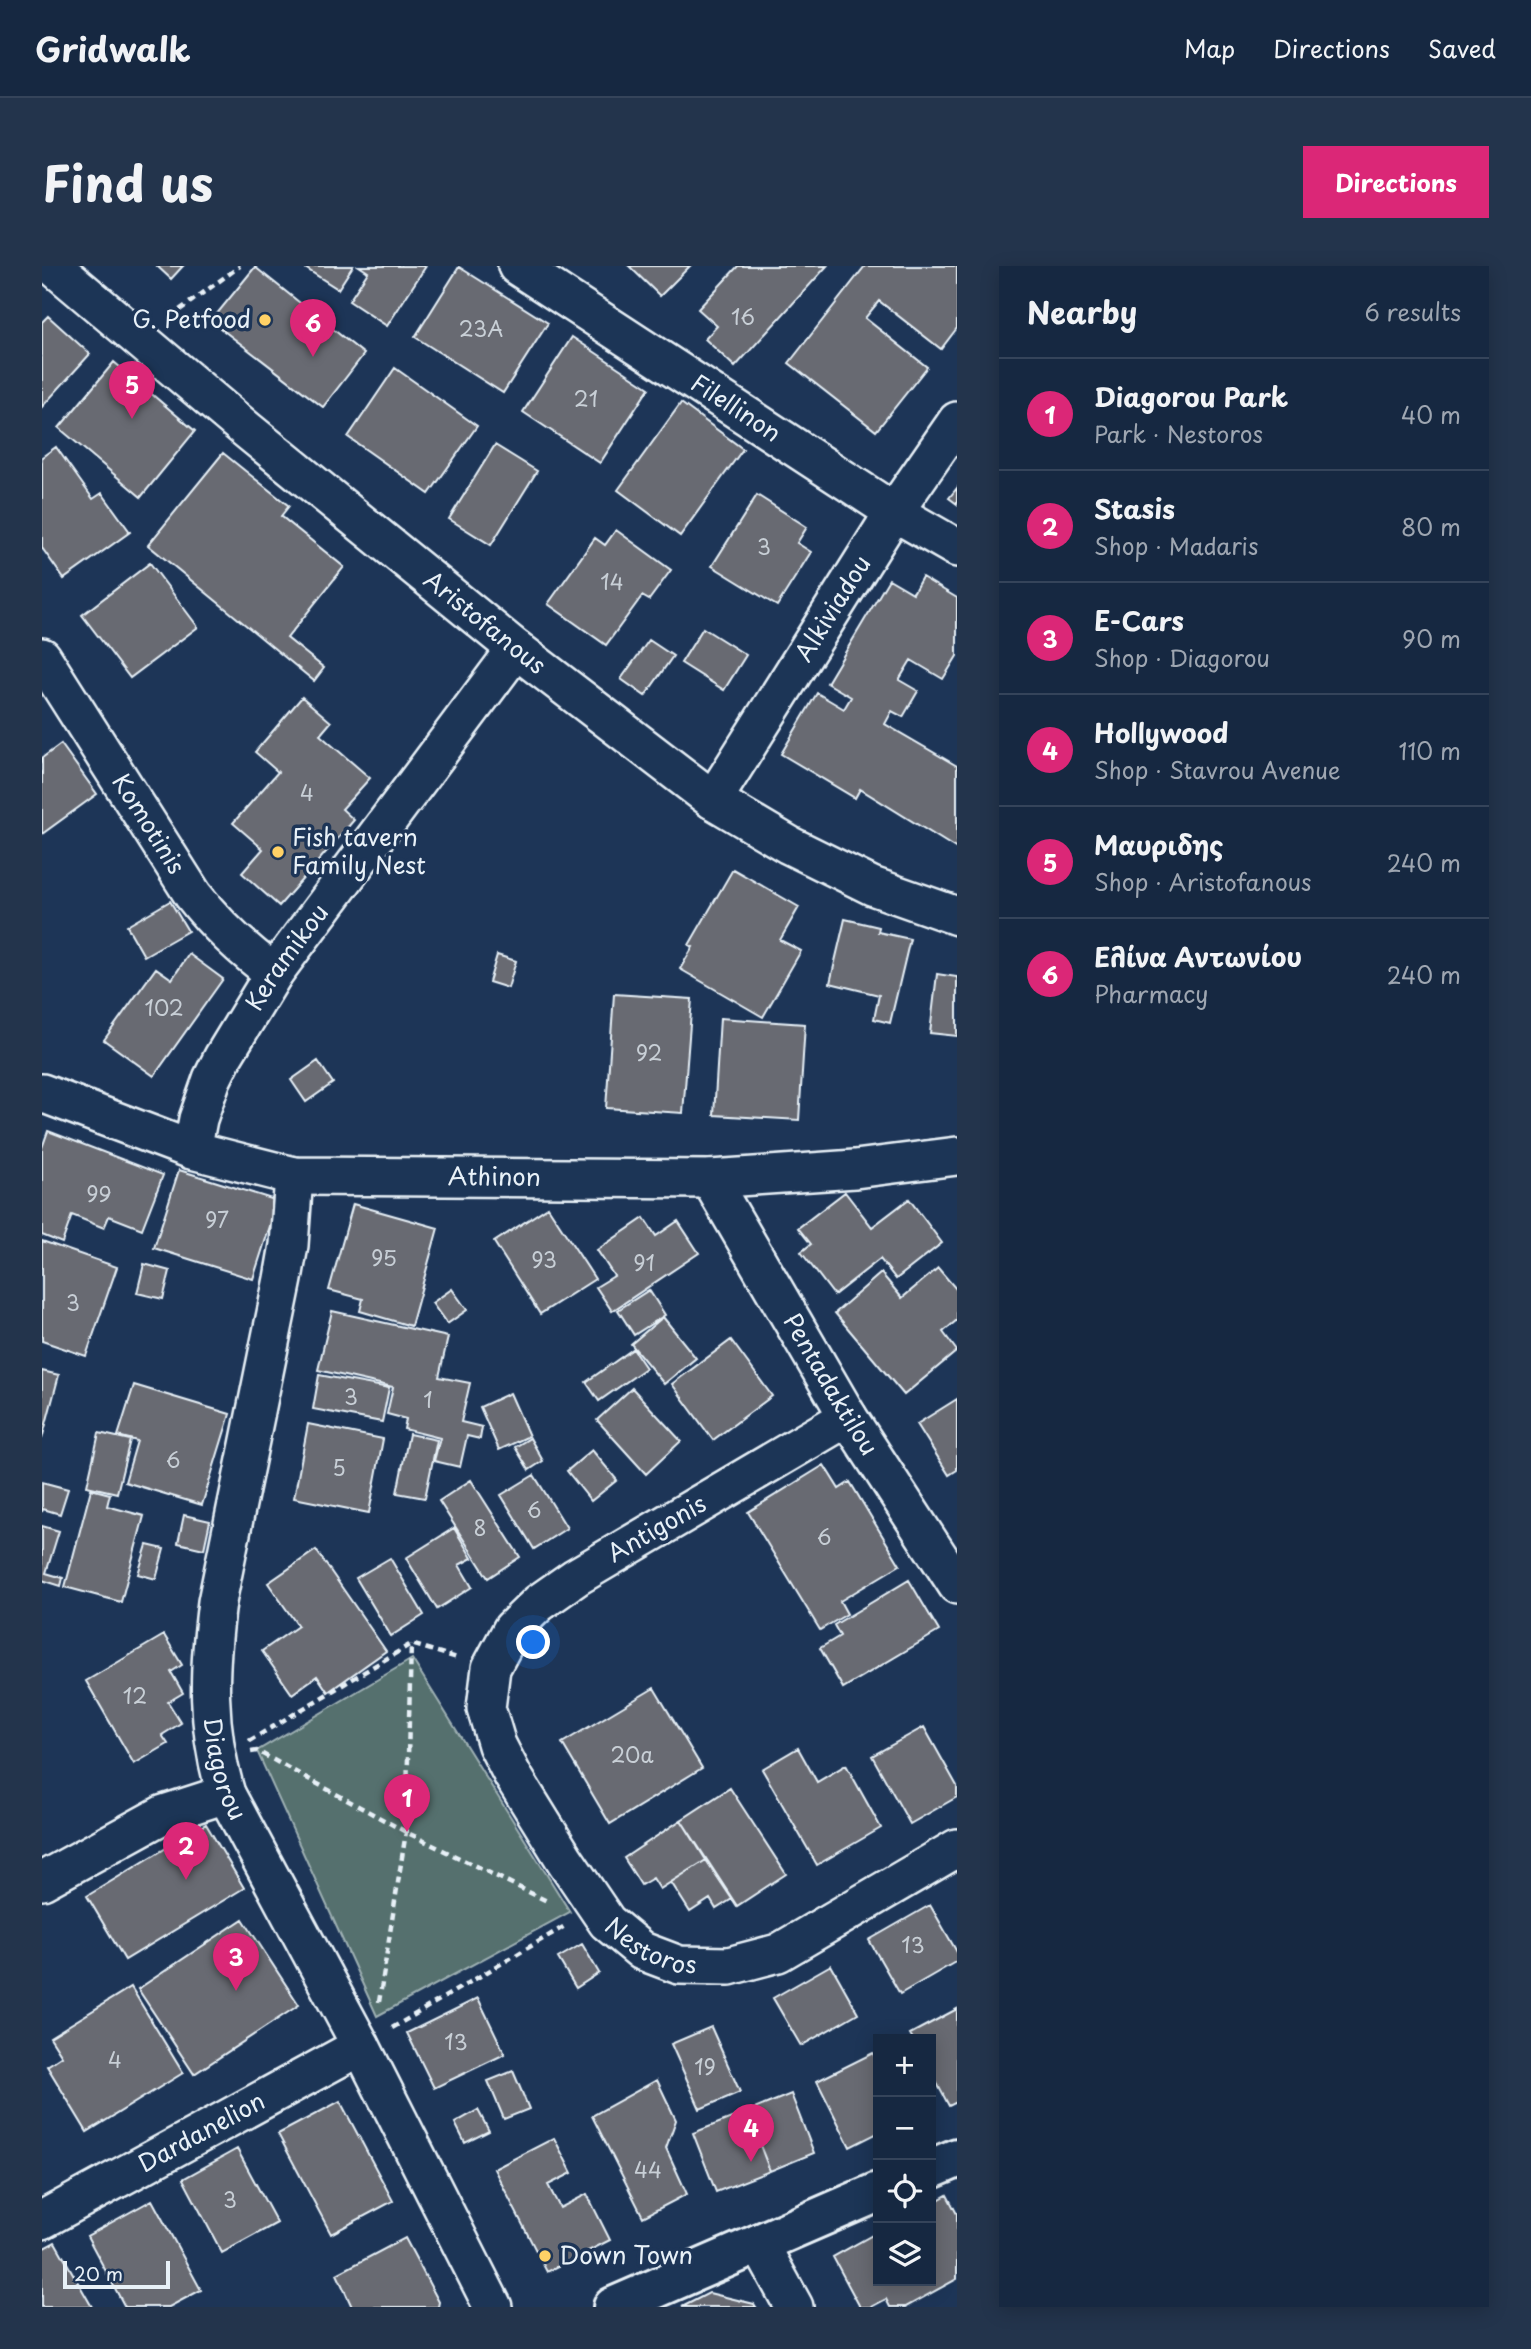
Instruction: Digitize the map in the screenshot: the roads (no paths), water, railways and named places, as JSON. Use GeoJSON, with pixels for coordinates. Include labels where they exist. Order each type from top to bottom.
{"type":"FeatureCollection","features":[{"type":"Feature","properties":{"kind":"main road"},"geometry":{"type":"LineString","coordinates":[[936,2167],[957,2158]]}},
{"type":"Feature","properties":{"kind":"main road"},"geometry":{"type":"LineString","coordinates":[[613,2307],[873,2194]]}},
{"type":"Feature","properties":{"kind":"street","name":"Aristofanous"},"geometry":{"type":"LineString","coordinates":[[53,266],[247,430],[516,649],[713,800],[789,845],[872,886],[957,916]]}},
{"type":"Feature","properties":{"kind":"street","name":"Filellinon"},"geometry":{"type":"LineString","coordinates":[[529,269],[894,512],[957,548]]}},
{"type":"Feature","properties":{"kind":"street","name":"Alkiviadou"},"geometry":{"type":"LineString","coordinates":[[713,800],[894,512],[957,421]]}},
{"type":"Feature","properties":{"kind":"street","name":"Keramikou"},"geometry":{"type":"LineString","coordinates":[[192,1150],[198,1119],[212,1079],[274,973],[516,649]]}},
{"type":"Feature","properties":{"kind":"street","name":"Komotinis"},"geometry":{"type":"LineString","coordinates":[[42,657],[193,895],[215,923],[242,949],[274,973]]}},
{"type":"Feature","properties":{"kind":"street","name":"Athinon"},"geometry":{"type":"LineString","coordinates":[[42,1093],[192,1150],[294,1176],[710,1179],[855,1170],[957,1156]]}},
{"type":"Feature","properties":{"kind":"street","name":"Diagorou"},"geometry":{"type":"LineString","coordinates":[[294,1176],[289,1245],[283,1279],[214,1629],[209,1707],[221,1777],[494,2307]]}},
{"type":"Feature","properties":{"kind":"street","name":"Pentadaktilou"},"geometry":{"type":"LineString","coordinates":[[710,1179],[848,1417],[946,1542],[957,1585]]}},
{"type":"Feature","properties":{"kind":"street","name":"Antigonis"},"geometry":{"type":"LineString","coordinates":[[491,1668],[512,1629],[548,1597],[576,1577],[848,1417]]}},
{"type":"Feature","properties":{"kind":"street","name":"Nestoros"},"geometry":{"type":"LineString","coordinates":[[491,1668],[486,1707],[497,1745],[513,1776],[595,1919],[642,1951],[679,1965],[729,1966],[778,1953],[957,1849]]}},
{"type":"Feature","properties":{"kind":"street"},"geometry":{"type":"LineString","coordinates":[[42,1881],[164,1814],[221,1777]]}},
{"type":"Feature","properties":{"kind":"street","name":"Dardanelion"},"geometry":{"type":"LineString","coordinates":[[42,2220],[361,2046]]}},
{"type":"Feature","properties":{"kind":"street"},"geometry":{"type":"LineString","coordinates":[[760,2243],[794,2307]]}},
{"type":"Feature","properties":{"kind":"place","name":"G. Petfood"},"geometry":{"type":"Point","coordinates":[265,320]}},
{"type":"Feature","properties":{"kind":"place","name":"Ελίνα Αντωνίου"},"geometry":{"type":"Point","coordinates":[313,357]}},
{"type":"Feature","properties":{"kind":"place","name":"Μαυριδης"},"geometry":{"type":"Point","coordinates":[132,419]}},
{"type":"Feature","properties":{"kind":"place","name":"Fish tavern Family Nest"},"geometry":{"type":"Point","coordinates":[278,852]}},
{"type":"Feature","properties":{"kind":"place","name":"Diagorou Park"},"geometry":{"type":"Point","coordinates":[407,1832]}},
{"type":"Feature","properties":{"kind":"place","name":"Stasis"},"geometry":{"type":"Point","coordinates":[186,1880]}},
{"type":"Feature","properties":{"kind":"place","name":"E-Cars"},"geometry":{"type":"Point","coordinates":[236,1991]}},
{"type":"Feature","properties":{"kind":"place","name":"Hollywood"},"geometry":{"type":"Point","coordinates":[751,2162]}},
{"type":"Feature","properties":{"kind":"place","name":"Down Town"},"geometry":{"type":"Point","coordinates":[545,2256]}}]}
